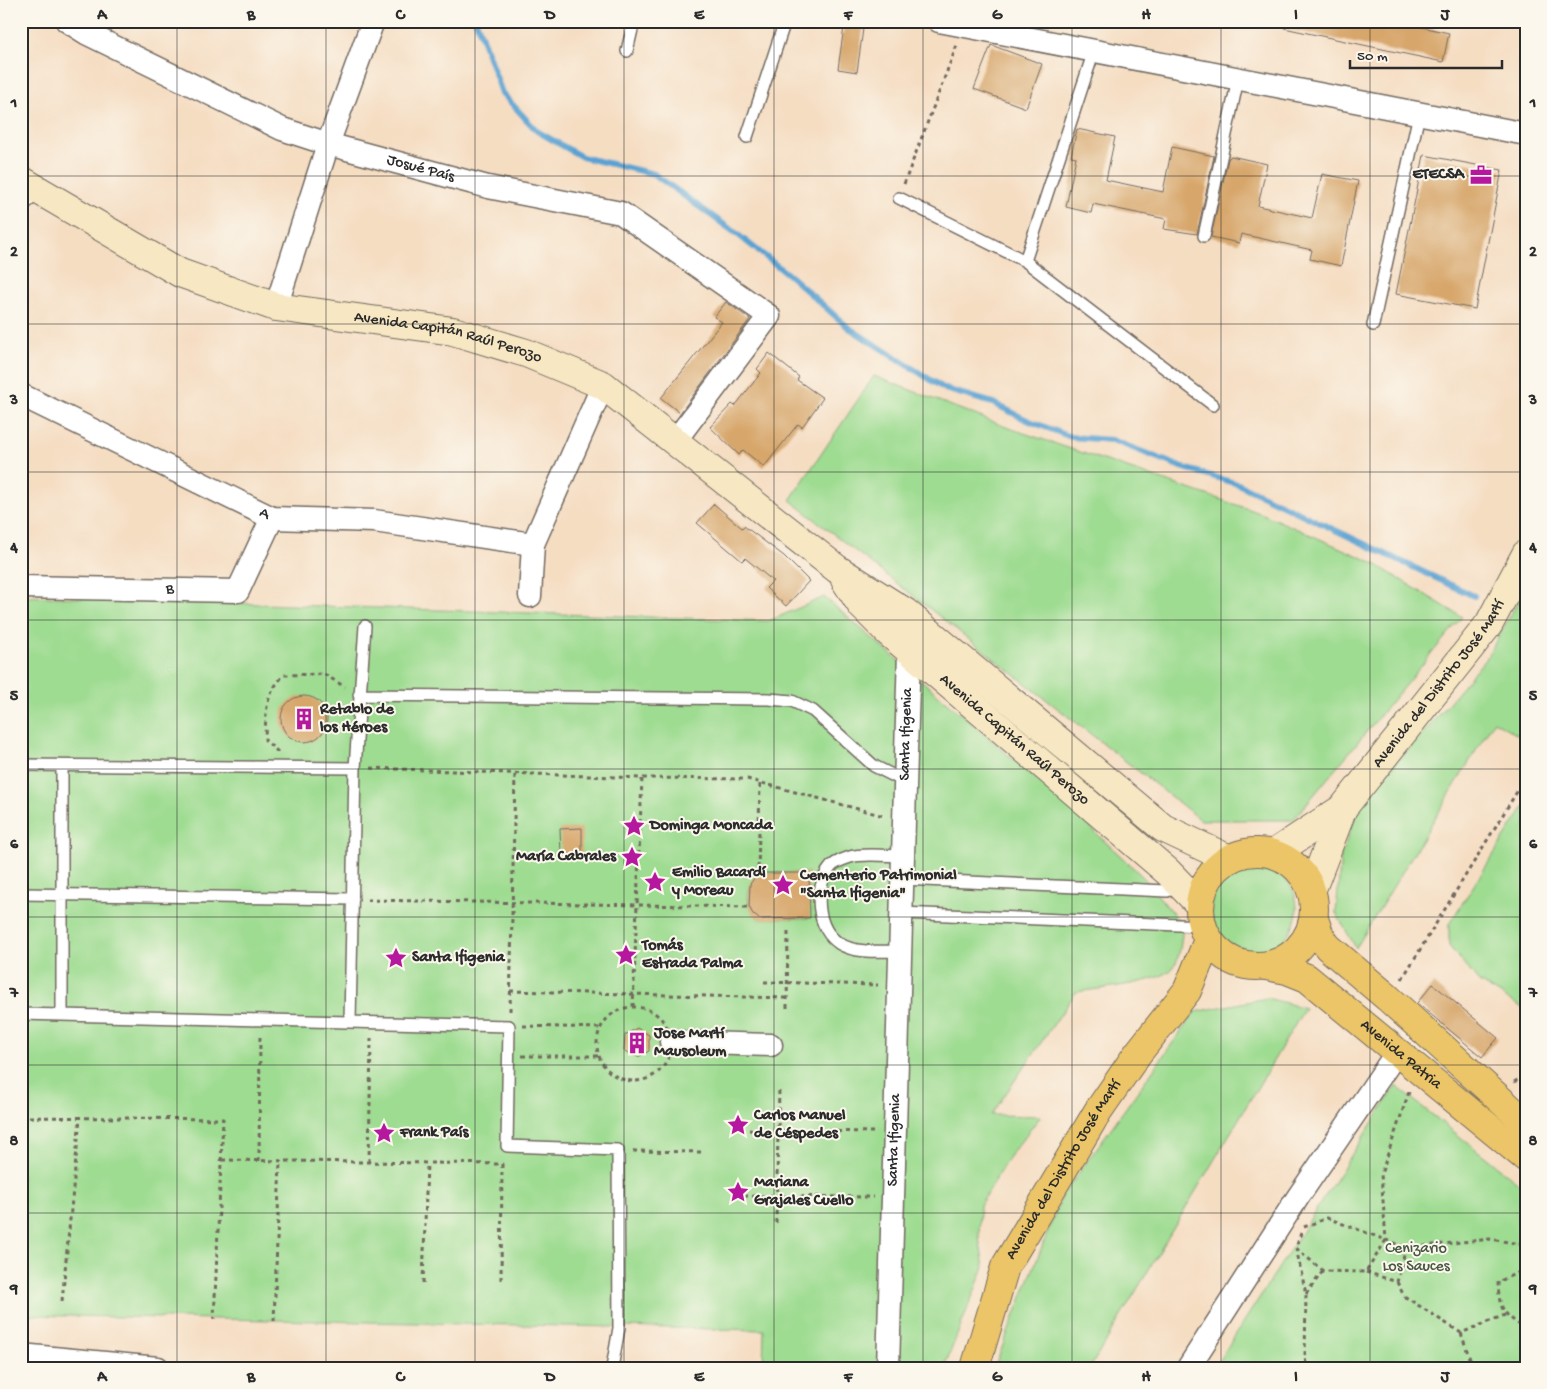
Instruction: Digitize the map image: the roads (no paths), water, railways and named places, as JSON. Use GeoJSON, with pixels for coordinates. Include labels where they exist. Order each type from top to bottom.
{"type":"FeatureCollection","features":[{"type":"Feature","properties":{"kind":"main road","name":"Avenida Capitán Raúl Perozo"},"geometry":{"type":"LineString","coordinates":[[26,190],[180,273],[276,307],[453,331],[526,353],[602,385],[837,569],[897,622],[1163,828],[1219,868]]}},
{"type":"Feature","properties":{"kind":"main road","name":"Avenida del Distrito José Martí"},"geometry":{"type":"LineString","coordinates":[[1312,889],[1343,808],[1489,624],[1526,554]]}},
{"type":"Feature","properties":{"kind":"main road","name":"Avenida Capitán Raúl Perozo"},"geometry":{"type":"LineString","coordinates":[[897,622],[909,651],[1198,914]]}},
{"type":"Feature","properties":{"kind":"main road","name":"Avenida del Distrito José Martí"},"geometry":{"type":"LineString","coordinates":[[1273,854],[1343,808]]}},
{"type":"Feature","properties":{"kind":"main road"},"geometry":{"type":"LineString","coordinates":[[1256,852],[1273,854],[1296,866],[1312,889],[1315,906],[1314,919],[1306,941],[1289,958],[1255,966],[1223,956],[1198,914],[1202,891],[1219,868],[1256,852]]}},
{"type":"Feature","properties":{"kind":"main road","name":"Avenida del Distrito José Martí"},"geometry":{"type":"LineString","coordinates":[[1187,991],[1198,914]]}},
{"type":"Feature","properties":{"kind":"main road","name":"Avenida Patria"},"geometry":{"type":"LineString","coordinates":[[1314,919],[1320,936],[1328,947],[1388,998],[1526,1123]]}},
{"type":"Feature","properties":{"kind":"main road","name":"Avenida del Distrito José Martí"},"geometry":{"type":"LineString","coordinates":[[975,1368],[1005,1267],[1098,1111],[1138,1053],[1187,991],[1217,972],[1255,966]]}},
{"type":"Feature","properties":{"kind":"main road","name":"Avenida Patria"},"geometry":{"type":"LineString","coordinates":[[1255,966],[1287,970],[1307,978],[1526,1158]]}},
{"type":"Feature","properties":{"kind":"street","name":"Josué País"},"geometry":{"type":"LineString","coordinates":[[67,21],[90,27],[282,129],[328,144],[488,186],[621,213],[769,316],[675,441]]}},
{"type":"Feature","properties":{"kind":"street"},"geometry":{"type":"LineString","coordinates":[[276,307],[328,144],[373,21]]}},
{"type":"Feature","properties":{"kind":"street"},"geometry":{"type":"LineString","coordinates":[[939,21],[1526,134]]}},
{"type":"Feature","properties":{"kind":"street"},"geometry":{"type":"LineString","coordinates":[[530,596],[533,544],[602,385]]}},
{"type":"Feature","properties":{"kind":"street","name":"A"},"geometry":{"type":"LineString","coordinates":[[21,395],[272,518],[374,521],[533,544]]}},
{"type":"Feature","properties":{"kind":"street","name":"B"},"geometry":{"type":"LineString","coordinates":[[21,587],[238,591],[272,518]]}},
{"type":"Feature","properties":{"kind":"street","name":"Santa Ifigenia"},"geometry":{"type":"LineString","coordinates":[[888,1368],[909,651]]}},
{"type":"Feature","properties":{"kind":"street"},"geometry":{"type":"LineString","coordinates":[[671,1042],[771,1045]]}},
{"type":"Feature","properties":{"kind":"street"},"geometry":{"type":"LineString","coordinates":[[1188,1368],[1298,1197],[1397,1052]]}},
{"type":"Feature","properties":{"kind":"street"},"geometry":{"type":"LineString","coordinates":[[21,1355],[158,1368]]}},
{"type":"Feature","properties":{"kind":"lane"},"geometry":{"type":"LineString","coordinates":[[627,51],[634,21]]}},
{"type":"Feature","properties":{"kind":"lane"},"geometry":{"type":"LineString","coordinates":[[747,137],[785,21]]}},
{"type":"Feature","properties":{"kind":"lane"},"geometry":{"type":"LineString","coordinates":[[1025,260],[1094,51]]}},
{"type":"Feature","properties":{"kind":"lane"},"geometry":{"type":"LineString","coordinates":[[1204,236],[1238,78]]}},
{"type":"Feature","properties":{"kind":"lane"},"geometry":{"type":"LineString","coordinates":[[1373,325],[1419,114]]}},
{"type":"Feature","properties":{"kind":"lane"},"geometry":{"type":"LineString","coordinates":[[899,198],[1025,260],[1213,404]]}},
{"type":"Feature","properties":{"kind":"lane"},"geometry":{"type":"LineString","coordinates":[[350,1022],[355,768],[365,626]]}},
{"type":"Feature","properties":{"kind":"lane"},"geometry":{"type":"LineString","coordinates":[[359,695],[769,699],[792,701],[813,711],[874,766],[906,782]]}},
{"type":"Feature","properties":{"kind":"lane"},"geometry":{"type":"LineString","coordinates":[[21,765],[355,768]]}},
{"type":"Feature","properties":{"kind":"lane"},"geometry":{"type":"LineString","coordinates":[[62,766],[62,1015]]}},
{"type":"Feature","properties":{"kind":"lane"},"geometry":{"type":"LineString","coordinates":[[900,951],[863,951],[840,944],[826,931],[819,908],[821,884],[830,866],[851,856],[903,856]]}},
{"type":"Feature","properties":{"kind":"lane"},"geometry":{"type":"LineString","coordinates":[[902,879],[1167,891],[1198,914]]}},
{"type":"Feature","properties":{"kind":"lane"},"geometry":{"type":"LineString","coordinates":[[21,894],[353,900]]}},
{"type":"Feature","properties":{"kind":"lane"},"geometry":{"type":"LineString","coordinates":[[901,913],[1198,914]]}},
{"type":"Feature","properties":{"kind":"lane"},"geometry":{"type":"LineString","coordinates":[[21,1014],[509,1026],[507,1146],[618,1150],[619,1328],[612,1368]]}},
{"type":"Feature","properties":{"kind":"waterway"},"geometry":{"type":"LineString","coordinates":[[476,21],[502,93],[537,131],[582,157],[654,174],[737,234],[790,276],[849,328],[945,389],[993,403],[1027,420],[1071,437],[1112,440],[1181,467],[1238,484],[1474,596]]}},
{"type":"Feature","properties":{"kind":"place","name":"ETECSA"},"geometry":{"type":"Point","coordinates":[1481,175]}},
{"type":"Feature","properties":{"kind":"place","name":"Retablo de los Héroes"},"geometry":{"type":"Point","coordinates":[304,719]}},
{"type":"Feature","properties":{"kind":"place","name":"Dominga Moncada"},"geometry":{"type":"Point","coordinates":[634,826]}},
{"type":"Feature","properties":{"kind":"place","name":"María Cabrales"},"geometry":{"type":"Point","coordinates":[632,857]}},
{"type":"Feature","properties":{"kind":"place","name":"Emilio Bacardí y Moreau"},"geometry":{"type":"Point","coordinates":[655,882]}},
{"type":"Feature","properties":{"kind":"place","name":"Cementerio Patrimonial \"Santa Ifigenia\""},"geometry":{"type":"Point","coordinates":[783,885]}},
{"type":"Feature","properties":{"kind":"place","name":"Tomás Estrada Palma"},"geometry":{"type":"Point","coordinates":[626,955]}},
{"type":"Feature","properties":{"kind":"place","name":"Santa Ifigenia"},"geometry":{"type":"Point","coordinates":[396,958]}},
{"type":"Feature","properties":{"kind":"place","name":"Jose Martí Mausoleum"},"geometry":{"type":"Point","coordinates":[637,1043]}},
{"type":"Feature","properties":{"kind":"place","name":"Carlos Manuel de Céspedes"},"geometry":{"type":"Point","coordinates":[738,1125]}},
{"type":"Feature","properties":{"kind":"place","name":"Frank País"},"geometry":{"type":"Point","coordinates":[384,1133]}},
{"type":"Feature","properties":{"kind":"place","name":"Mariana Grajales Cuello"},"geometry":{"type":"Point","coordinates":[738,1192]}},
{"type":"Feature","properties":{"kind":"park label","name":"Cenizario Los Sauces"},"geometry":{"type":"Point","coordinates":[1416,1258]}}]}
